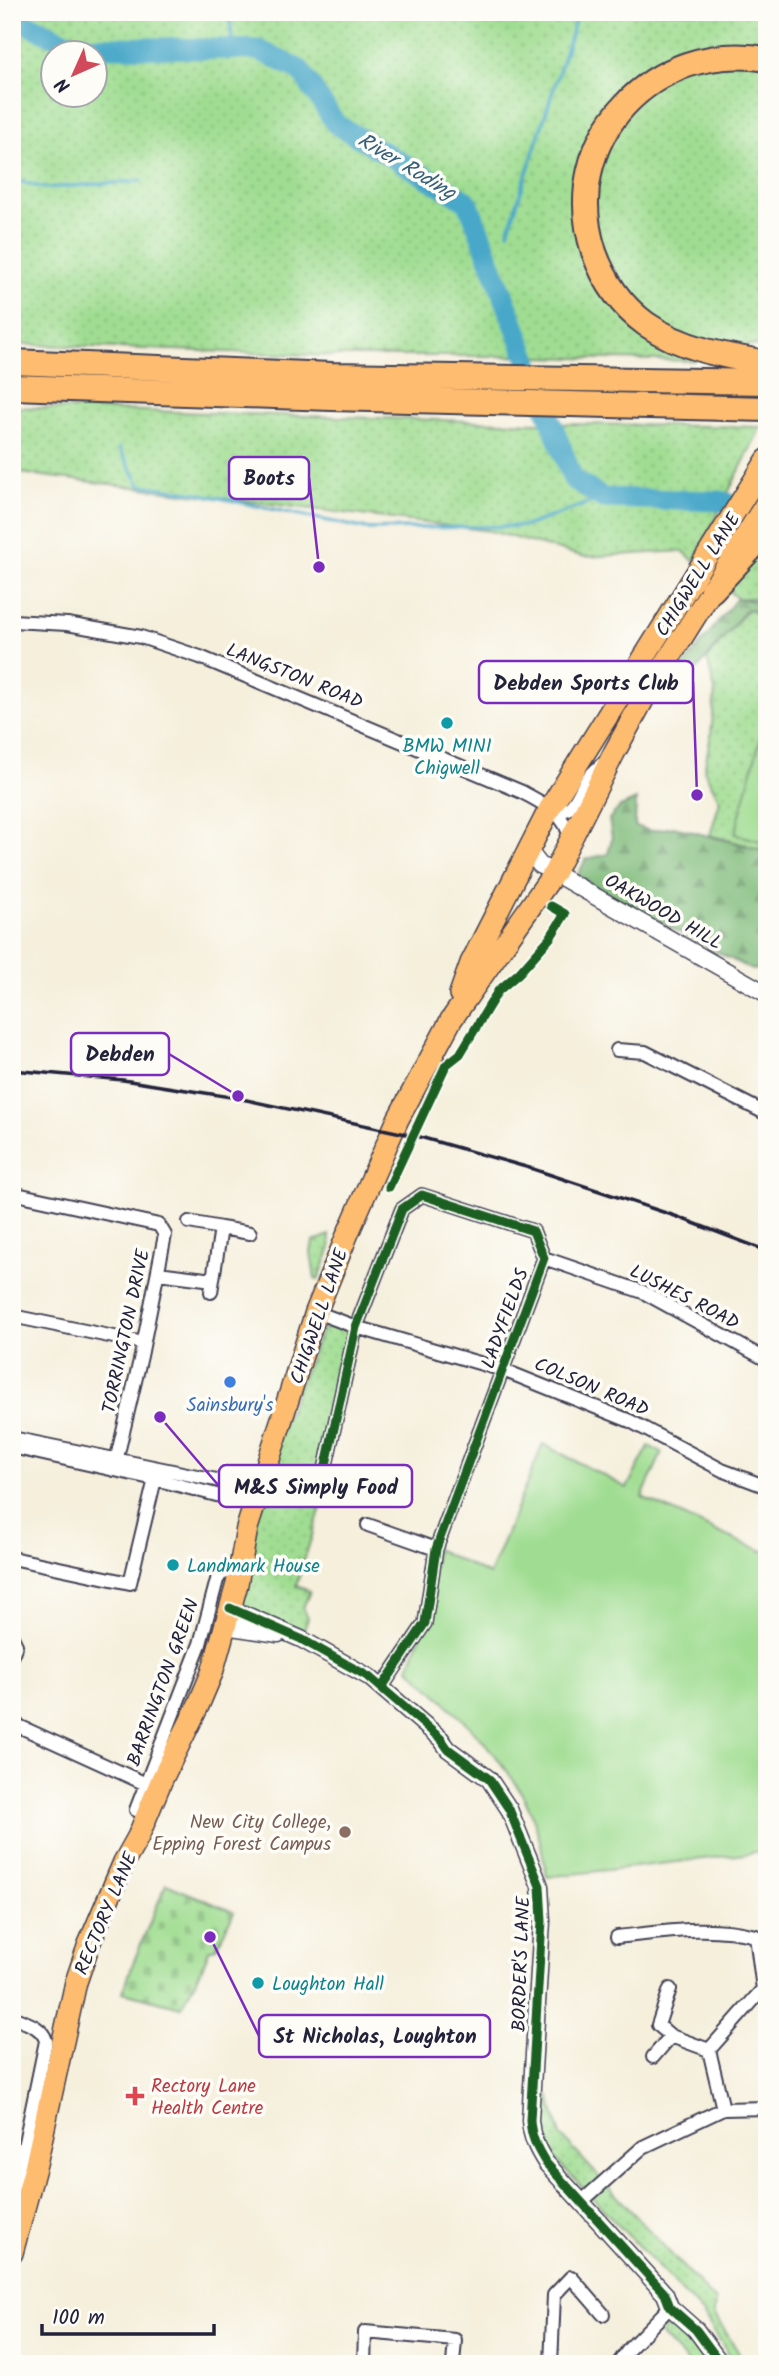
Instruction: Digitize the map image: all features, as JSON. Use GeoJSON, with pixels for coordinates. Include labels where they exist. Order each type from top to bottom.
{"type":"FeatureCollection","features":[{"type":"Feature","properties":{"kind":"highway"},"geometry":{"type":"LineString","coordinates":[[767,59],[737,55],[712,57],[669,70],[647,84],[624,104],[601,138],[589,173],[586,196],[589,233],[596,258],[609,284],[624,304],[645,323],[672,339],[700,349],[767,363]]}},
{"type":"Feature","properties":{"kind":"highway"},"geometry":{"type":"LineString","coordinates":[[12,362],[332,375],[757,382]]}},
{"type":"Feature","properties":{"kind":"highway"},"geometry":{"type":"LineString","coordinates":[[12,387],[754,409]]}},
{"type":"Feature","properties":{"kind":"highway"},"geometry":{"type":"LineString","coordinates":[[712,590],[749,533]]}},
{"type":"Feature","properties":{"kind":"main road","name":"CHIGWELL LANE"},"geometry":{"type":"LineString","coordinates":[[749,533],[750,488],[767,460]]}},
{"type":"Feature","properties":{"kind":"main road","name":"CHIGWELL LANE"},"geometry":{"type":"LineString","coordinates":[[221,1618],[240,1567],[245,1536],[316,1312],[348,1233],[398,1119],[541,863],[550,808],[749,533],[767,502]]}},
{"type":"Feature","properties":{"kind":"main road","name":"CHIGWELL LANE"},"geometry":{"type":"LineString","coordinates":[[451,1020],[471,963],[506,897],[570,839],[644,698],[712,590]]}},
{"type":"Feature","properties":{"kind":"main road","name":"RECTORY LANE"},"geometry":{"type":"LineString","coordinates":[[12,2253],[15,2229],[36,2164],[80,1969],[124,1862],[138,1837],[212,1673],[221,1618]]}},
{"type":"Feature","properties":{"kind":"street","name":"LANGSTON ROAD"},"geometry":{"type":"LineString","coordinates":[[12,621],[67,624],[141,637],[200,657],[456,762],[522,792],[550,808],[566,823],[570,839]]}},
{"type":"Feature","properties":{"kind":"street"},"geometry":{"type":"LineString","coordinates":[[550,808],[559,811],[570,808],[588,778],[614,753]]}},
{"type":"Feature","properties":{"kind":"street","name":"OAKWOOD HILL"},"geometry":{"type":"LineString","coordinates":[[541,863],[767,994]]}},
{"type":"Feature","properties":{"kind":"street"},"geometry":{"type":"LineString","coordinates":[[617,1050],[645,1052],[767,1114]]}},
{"type":"Feature","properties":{"kind":"street","name":"TORRINGTON DRIVE"},"geometry":{"type":"LineString","coordinates":[[12,1193],[159,1225],[165,1235],[115,1464]]}},
{"type":"Feature","properties":{"kind":"street","name":"LADYFIELDS"},"geometry":{"type":"LineString","coordinates":[[324,1474],[356,1327],[401,1209],[422,1195],[533,1231],[544,1258],[436,1549],[425,1623],[382,1687]]}},
{"type":"Feature","properties":{"kind":"street"},"geometry":{"type":"LineString","coordinates":[[190,1222],[250,1233]]}},
{"type":"Feature","properties":{"kind":"street"},"geometry":{"type":"LineString","coordinates":[[158,1273],[212,1286],[221,1228]]}},
{"type":"Feature","properties":{"kind":"street","name":"LUSHES ROAD"},"geometry":{"type":"LineString","coordinates":[[544,1258],[643,1292],[767,1360]]}},
{"type":"Feature","properties":{"kind":"street","name":"COLSON ROAD"},"geometry":{"type":"LineString","coordinates":[[316,1312],[356,1327],[503,1370],[630,1421],[722,1470],[767,1487]]}},
{"type":"Feature","properties":{"kind":"street"},"geometry":{"type":"LineString","coordinates":[[12,1317],[143,1343]]}},
{"type":"Feature","properties":{"kind":"street"},"geometry":{"type":"LineString","coordinates":[[12,1438],[257,1497]]}},
{"type":"Feature","properties":{"kind":"street"},"geometry":{"type":"LineString","coordinates":[[12,1447],[115,1464],[155,1479],[257,1497]]}},
{"type":"Feature","properties":{"kind":"street"},"geometry":{"type":"LineString","coordinates":[[12,1558],[130,1583],[155,1479]]}},
{"type":"Feature","properties":{"kind":"street"},"geometry":{"type":"LineString","coordinates":[[368,1525],[436,1549]]}},
{"type":"Feature","properties":{"kind":"street","name":"BORDER'S LANE"},"geometry":{"type":"LineString","coordinates":[[221,1618],[301,1639],[369,1676],[441,1738],[448,1749],[489,1779],[509,1809],[540,1886],[542,1921],[531,2133],[546,2163],[665,2294],[670,2307],[696,2330],[721,2364]]}},
{"type":"Feature","properties":{"kind":"street","name":"BARRINGTON GREEN"},"geometry":{"type":"LineString","coordinates":[[136,1810],[221,1618]]}},
{"type":"Feature","properties":{"kind":"street"},"geometry":{"type":"LineString","coordinates":[[12,1637],[16,1645],[12,1655]]}},
{"type":"Feature","properties":{"kind":"street","name":"BARRINGTON GREEN"},"geometry":{"type":"LineString","coordinates":[[12,1723],[146,1784]]}},
{"type":"Feature","properties":{"kind":"street"},"geometry":{"type":"LineString","coordinates":[[617,1937],[694,1929],[762,1933],[765,1989],[709,2050]]}},
{"type":"Feature","properties":{"kind":"street"},"geometry":{"type":"LineString","coordinates":[[670,1989],[658,2025],[671,2036],[709,2050]]}},
{"type":"Feature","properties":{"kind":"street"},"geometry":{"type":"LineString","coordinates":[[12,2017],[39,2028],[46,2041],[12,2204]]}},
{"type":"Feature","properties":{"kind":"street"},"geometry":{"type":"LineString","coordinates":[[653,2057],[671,2036]]}},
{"type":"Feature","properties":{"kind":"street"},"geometry":{"type":"LineString","coordinates":[[709,2050],[723,2109]]}},
{"type":"Feature","properties":{"kind":"street"},"geometry":{"type":"LineString","coordinates":[[581,2202],[643,2147],[723,2109],[767,2108]]}},
{"type":"Feature","properties":{"kind":"street"},"geometry":{"type":"LineString","coordinates":[[551,2364],[550,2291],[571,2277],[603,2314]]}},
{"type":"Feature","properties":{"kind":"street"},"geometry":{"type":"LineString","coordinates":[[618,2364],[670,2307]]}},
{"type":"Feature","properties":{"kind":"street"},"geometry":{"type":"LineString","coordinates":[[364,2364],[365,2332],[455,2340],[453,2364]]}},
{"type":"Feature","properties":{"kind":"green space"},"geometry":{"type":"Polygon","coordinates":[[[12,12],[767,12],[767,346],[739,345],[693,361],[495,356],[335,356],[12,344],[12,12]]]}},
{"type":"Feature","properties":{"kind":"green space"},"geometry":{"type":"Polygon","coordinates":[[[12,407],[761,427],[694,561],[683,551],[585,557],[490,531],[12,472],[12,407]]]}},
{"type":"Feature","properties":{"kind":"green space"},"geometry":{"type":"Polygon","coordinates":[[[767,545],[767,598],[737,598],[723,586],[767,545]]]}},
{"type":"Feature","properties":{"kind":"green space"},"geometry":{"type":"Polygon","coordinates":[[[737,598],[767,603],[767,613],[761,614],[747,609],[686,683],[676,675],[737,598]]]}},
{"type":"Feature","properties":{"kind":"green space"},"geometry":{"type":"Polygon","coordinates":[[[748,609],[761,614],[767,613],[767,851],[710,835],[720,801],[704,770],[711,735],[715,691],[707,658],[748,609]]]}},
{"type":"Feature","properties":{"kind":"green space"},"geometry":{"type":"Polygon","coordinates":[[[764,725],[767,725],[767,843],[735,834],[764,725]]]}},
{"type":"Feature","properties":{"kind":"green space"},"geometry":{"type":"Polygon","coordinates":[[[636,800],[635,826],[650,831],[674,827],[767,851],[767,971],[750,969],[577,876],[586,859],[608,854],[612,838],[609,819],[620,807],[636,800]]]}},
{"type":"Feature","properties":{"kind":"green space"},"geometry":{"type":"Polygon","coordinates":[[[329,1235],[331,1248],[318,1280],[315,1279],[311,1252],[313,1242],[329,1235]]]}},
{"type":"Feature","properties":{"kind":"green space"},"geometry":{"type":"Polygon","coordinates":[[[332,1326],[349,1333],[324,1474],[323,1501],[296,1586],[310,1591],[303,1608],[308,1618],[301,1639],[225,1626],[277,1438],[322,1330],[332,1326]]]}},
{"type":"Feature","properties":{"kind":"green space"},"geometry":{"type":"Polygon","coordinates":[[[543,1444],[627,1488],[649,1446],[662,1453],[642,1497],[767,1552],[767,1849],[746,1854],[547,1877],[535,1825],[519,1788],[476,1733],[409,1668],[425,1623],[436,1549],[489,1575],[543,1444]]]}},
{"type":"Feature","properties":{"kind":"green space"},"geometry":{"type":"Polygon","coordinates":[[[166,1884],[234,1912],[216,1948],[209,1950],[181,2007],[123,1992],[166,1884]]]}},
{"type":"Feature","properties":{"kind":"green space"},"geometry":{"type":"Polygon","coordinates":[[[537,2095],[549,2095],[561,2136],[715,2301],[714,2314],[746,2364],[735,2364],[703,2314],[545,2148],[538,2121],[537,2095]]]}},
{"type":"Feature","properties":{"kind":"green space"},"geometry":{"type":"Polygon","coordinates":[[[664,2328],[686,2335],[696,2344],[709,2364],[689,2364],[661,2335],[664,2328]]]}},
{"type":"Feature","properties":{"kind":"waterway"},"geometry":{"type":"LineString","coordinates":[[229,12],[233,50]]}},
{"type":"Feature","properties":{"kind":"waterway"},"geometry":{"type":"LineString","coordinates":[[508,232],[578,12]]}},
{"type":"Feature","properties":{"kind":"waterway","name":"River Roding"},"geometry":{"type":"LineString","coordinates":[[12,17],[75,46],[259,50],[300,70],[336,124],[468,202],[573,479],[603,498],[721,501],[755,511]]}},
{"type":"Feature","properties":{"kind":"waterway"},"geometry":{"type":"LineString","coordinates":[[12,179],[44,188],[141,181]]}},
{"type":"Feature","properties":{"kind":"waterway"},"geometry":{"type":"LineString","coordinates":[[119,448],[140,485],[196,493],[367,529],[525,526],[603,498]]}},
{"type":"Feature","properties":{"kind":"waterway","name":"River Roding"},"geometry":{"type":"LineString","coordinates":[[721,501],[727,508]]}},
{"type":"Feature","properties":{"kind":"railway"},"geometry":{"type":"LineString","coordinates":[[12,1070],[123,1080],[237,1098],[420,1137],[533,1169],[675,1216],[767,1251]]}},
{"type":"Feature","properties":{"kind":"cycle path"},"geometry":{"type":"LineString","coordinates":[[389,1187],[446,1065],[460,1054],[498,991],[519,973],[550,938],[565,914],[551,906]]}},
{"type":"Feature","properties":{"kind":"cycle path"},"geometry":{"type":"LineString","coordinates":[[324,1474],[356,1327],[402,1209],[422,1195],[533,1231],[544,1258],[436,1549],[425,1623],[382,1687]]}},
{"type":"Feature","properties":{"kind":"cycle path"},"geometry":{"type":"LineString","coordinates":[[230,1608],[301,1639],[369,1677],[441,1739],[448,1749],[489,1779],[509,1809],[540,1886],[542,1921],[530,2120],[535,2143],[546,2163],[665,2294],[670,2307],[696,2330],[721,2364]]}},
{"type":"Feature","properties":{"kind":"place","name":"Boots"},"geometry":{"type":"Point","coordinates":[319,567]}},
{"type":"Feature","properties":{"kind":"place","name":"BMW MINI Chigwell"},"geometry":{"type":"Point","coordinates":[447,723]}},
{"type":"Feature","properties":{"kind":"place","name":"Debden Sports Club"},"geometry":{"type":"Point","coordinates":[697,795]}},
{"type":"Feature","properties":{"kind":"place","name":"Debden"},"geometry":{"type":"Point","coordinates":[238,1096]}},
{"type":"Feature","properties":{"kind":"place","name":"Sainsbury's"},"geometry":{"type":"Point","coordinates":[230,1382]}},
{"type":"Feature","properties":{"kind":"place","name":"M&S Simply Food"},"geometry":{"type":"Point","coordinates":[160,1417]}},
{"type":"Feature","properties":{"kind":"place","name":"Landmark House"},"geometry":{"type":"Point","coordinates":[173,1565]}},
{"type":"Feature","properties":{"kind":"place","name":"New City College, Epping Forest Campus"},"geometry":{"type":"Point","coordinates":[345,1832]}},
{"type":"Feature","properties":{"kind":"place","name":"St Nicholas, Loughton"},"geometry":{"type":"Point","coordinates":[210,1937]}},
{"type":"Feature","properties":{"kind":"place","name":"Loughton Hall"},"geometry":{"type":"Point","coordinates":[258,1983]}},
{"type":"Feature","properties":{"kind":"place","name":"Rectory Lane Health Centre"},"geometry":{"type":"Point","coordinates":[135,2096]}}]}
